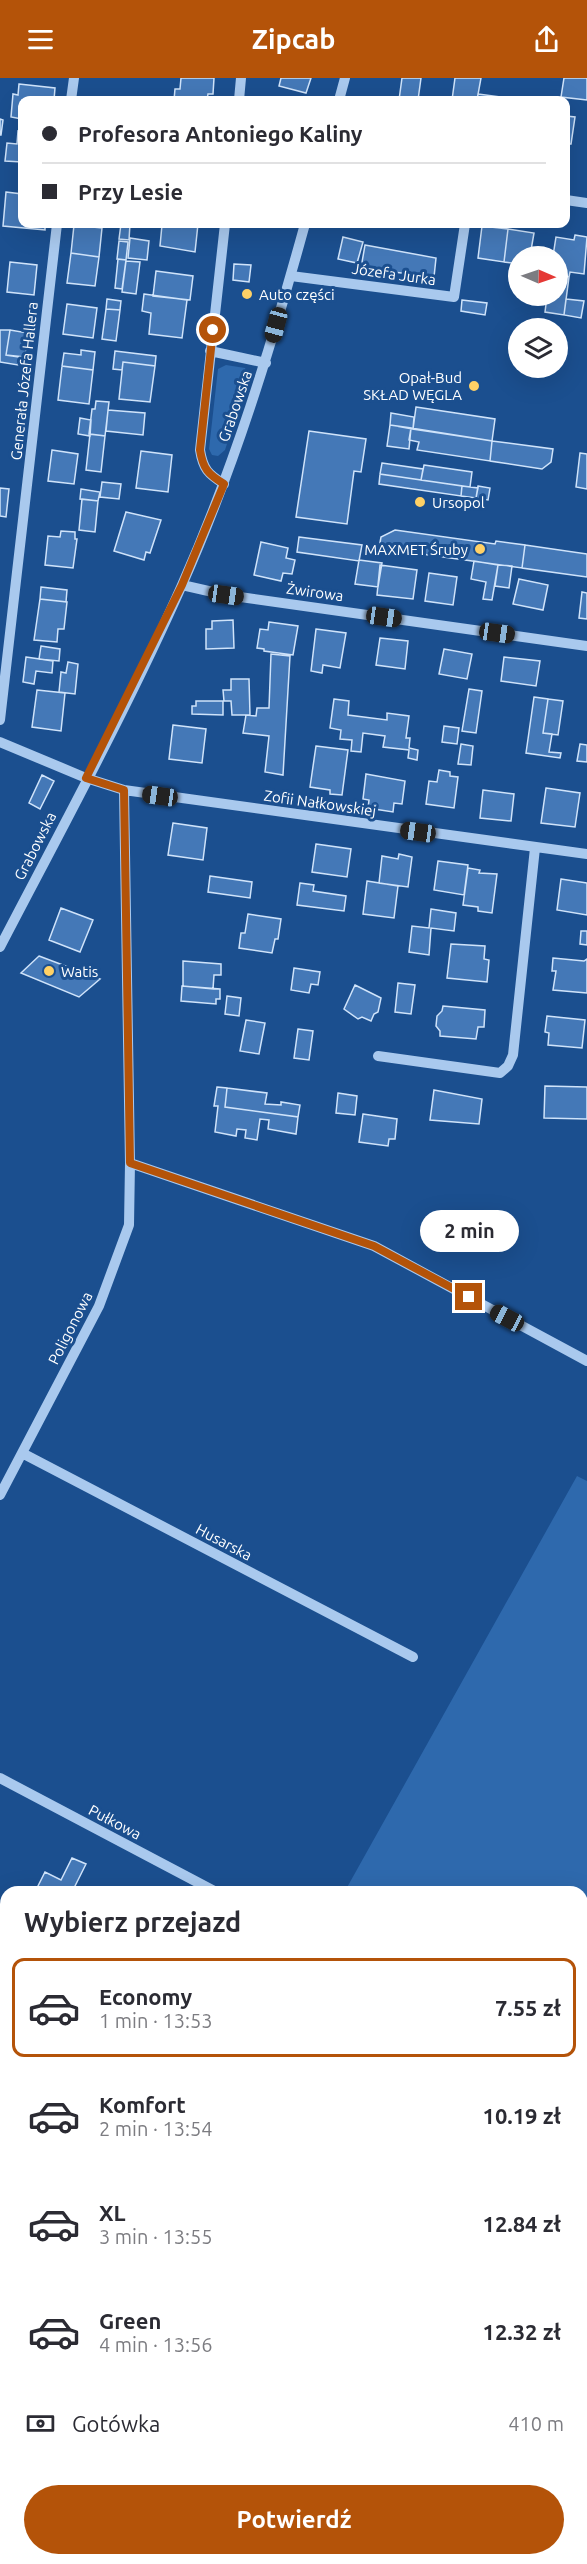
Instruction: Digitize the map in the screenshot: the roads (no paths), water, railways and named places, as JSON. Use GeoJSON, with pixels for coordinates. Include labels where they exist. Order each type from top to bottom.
{"type":"FeatureCollection","features":[{"type":"Feature","properties":{"kind":"street"},"geometry":{"type":"LineString","coordinates":[[72,96],[74,78]]}},
{"type":"Feature","properties":{"kind":"street"},"geometry":{"type":"LineString","coordinates":[[239,96],[241,78]]}},
{"type":"Feature","properties":{"kind":"street"},"geometry":{"type":"LineString","coordinates":[[340,96],[345,78]]}},
{"type":"Feature","properties":{"kind":"street"},"geometry":{"type":"LineString","coordinates":[[570,201],[587,203]]}},
{"type":"Feature","properties":{"kind":"street","name":"Generała Józefa Hallera"},"geometry":{"type":"LineString","coordinates":[[0,720],[57,228]]}},
{"type":"Feature","properties":{"kind":"street"},"geometry":{"type":"LineString","coordinates":[[224,484],[208,474],[202,464],[200,450],[225,228]]}},
{"type":"Feature","properties":{"kind":"street","name":"Grabowska"},"geometry":{"type":"LineString","coordinates":[[0,947],[182,585],[224,484],[266,363],[304,228]]}},
{"type":"Feature","properties":{"kind":"street","name":"Józefa Jurka"},"geometry":{"type":"LineString","coordinates":[[291,276],[454,297],[464,228]]}},
{"type":"Feature","properties":{"kind":"street"},"geometry":{"type":"LineString","coordinates":[[210,351],[266,363]]}},
{"type":"Feature","properties":{"kind":"street","name":"Żwirowa"},"geometry":{"type":"LineString","coordinates":[[182,585],[226,595],[587,646]]}},
{"type":"Feature","properties":{"kind":"street","name":"Zofii Nałkowskiej"},"geometry":{"type":"LineString","coordinates":[[0,742],[86,778],[124,790],[587,854]]}},
{"type":"Feature","properties":{"kind":"street","name":"Poligonowa"},"geometry":{"type":"LineString","coordinates":[[0,1495],[99,1306],[129,1225],[124,790]]}},
{"type":"Feature","properties":{"kind":"street"},"geometry":{"type":"LineString","coordinates":[[378,1056],[500,1073],[508,1066],[513,1055],[535,848]]}},
{"type":"Feature","properties":{"kind":"street"},"geometry":{"type":"LineString","coordinates":[[130,1163],[374,1246],[587,1361]]}},
{"type":"Feature","properties":{"kind":"street","name":"Husarska"},"geometry":{"type":"LineString","coordinates":[[22,1453],[413,1657]]}},
{"type":"Feature","properties":{"kind":"street","name":"Pułkowa"},"geometry":{"type":"LineString","coordinates":[[0,1778],[205,1886]]}},
{"type":"Feature","properties":{"kind":"place","name":"Auto części"},"geometry":{"type":"Point","coordinates":[247,294]}},
{"type":"Feature","properties":{"kind":"place","name":"Opał-Bud SKŁAD WĘGLA"},"geometry":{"type":"Point","coordinates":[474,386]}},
{"type":"Feature","properties":{"kind":"place","name":"Ursopol"},"geometry":{"type":"Point","coordinates":[420,502]}},
{"type":"Feature","properties":{"kind":"place","name":"MAXMET Śruby"},"geometry":{"type":"Point","coordinates":[480,549]}},
{"type":"Feature","properties":{"kind":"place","name":"Watis"},"geometry":{"type":"Point","coordinates":[49,971]}}]}
